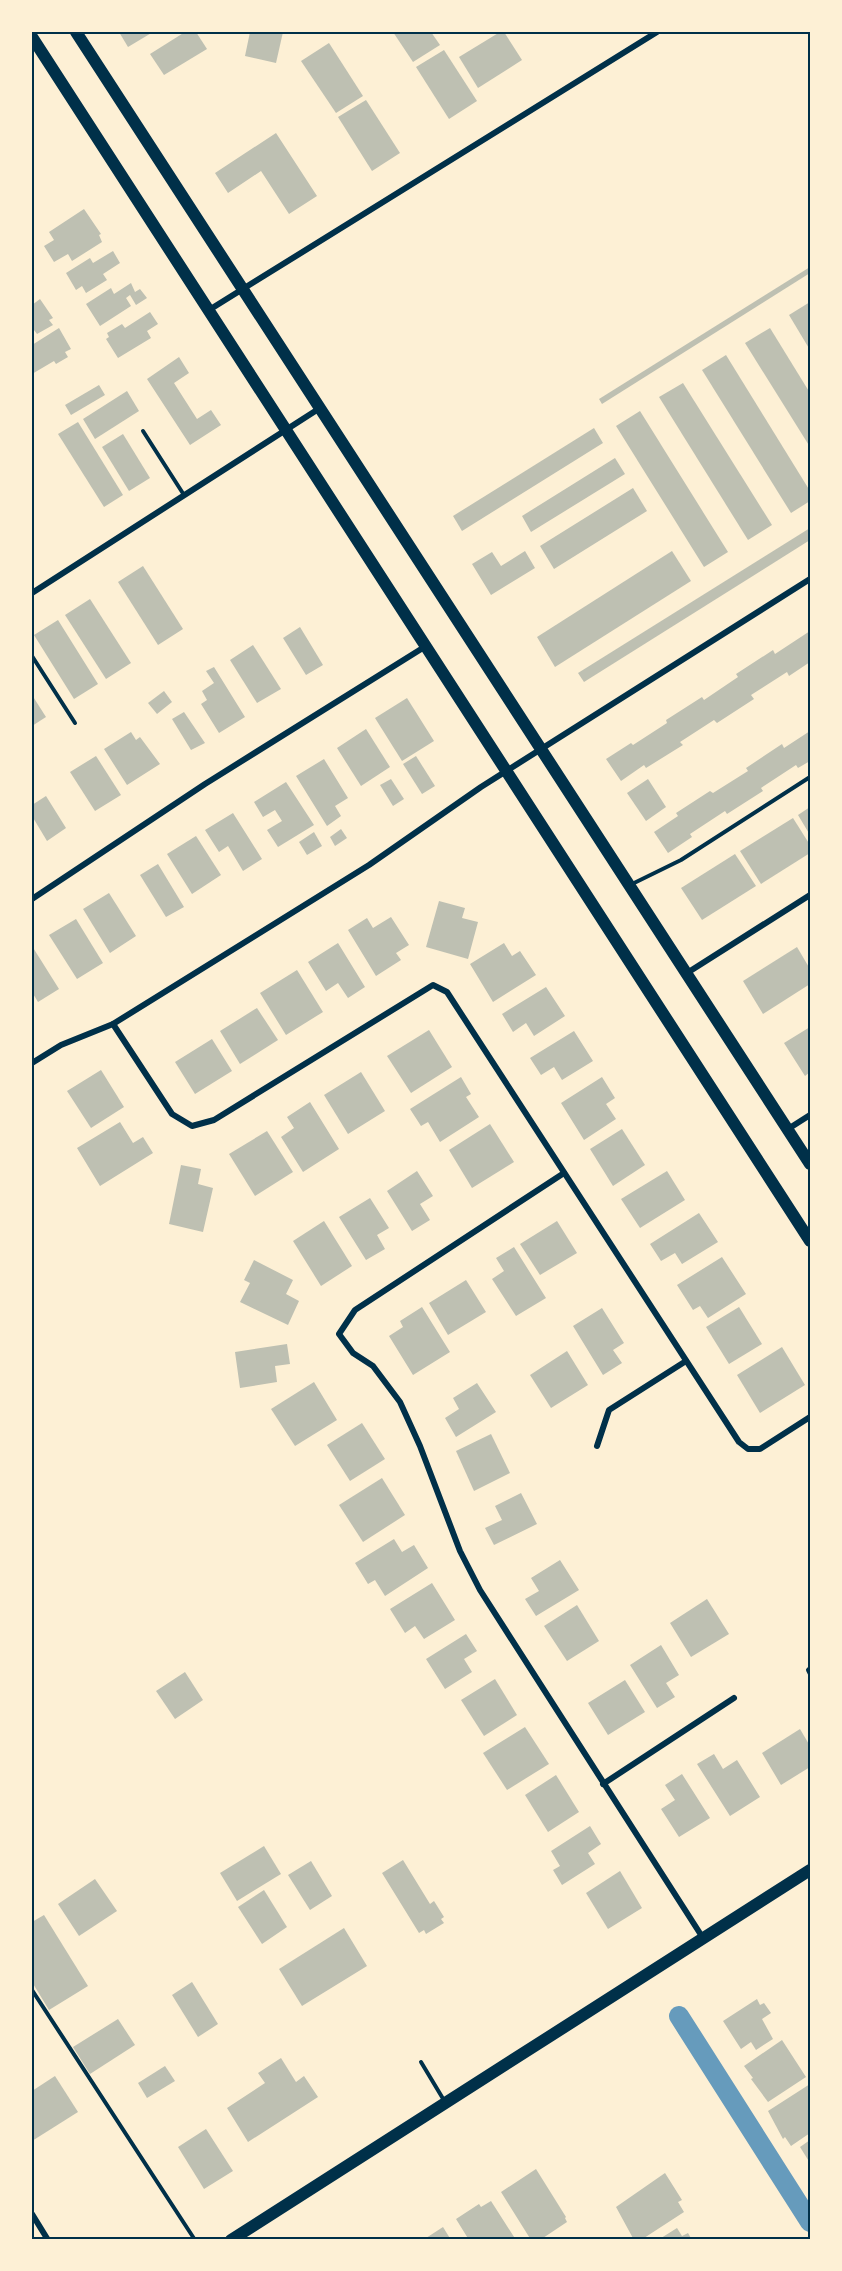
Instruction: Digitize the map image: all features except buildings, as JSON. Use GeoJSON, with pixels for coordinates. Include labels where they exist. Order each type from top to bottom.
{"type":"FeatureCollection","features":[{"type":"Feature","properties":{"kind":"main road"},"geometry":{"type":"LineString","coordinates":[[76,32],[810,1164]]}},
{"type":"Feature","properties":{"kind":"main road"},"geometry":{"type":"LineString","coordinates":[[32,37],[808,1236]]}},
{"type":"Feature","properties":{"kind":"main road"},"geometry":{"type":"LineString","coordinates":[[231,2240],[810,1870]]}},
{"type":"Feature","properties":{"kind":"street"},"geometry":{"type":"LineString","coordinates":[[209,310],[657,32]]}},
{"type":"Feature","properties":{"kind":"street"},"geometry":{"type":"LineString","coordinates":[[32,592],[320,408]]}},
{"type":"Feature","properties":{"kind":"street"},"geometry":{"type":"LineString","coordinates":[[32,1063],[61,1045],[113,1024],[369,866],[506,771],[810,579]]}},
{"type":"Feature","properties":{"kind":"street"},"geometry":{"type":"LineString","coordinates":[[32,899],[149,820],[426,645]]}},
{"type":"Feature","properties":{"kind":"street"},"geometry":{"type":"LineString","coordinates":[[687,973],[810,895]]}},
{"type":"Feature","properties":{"kind":"street"},"geometry":{"type":"LineString","coordinates":[[113,1024],[172,1114],[192,1126],[214,1119],[434,985],[447,992],[739,1443],[748,1449],[760,1449],[810,1417]]}},
{"type":"Feature","properties":{"kind":"street"},"geometry":{"type":"LineString","coordinates":[[788,1130],[810,1115]]}},
{"type":"Feature","properties":{"kind":"street"},"geometry":{"type":"LineString","coordinates":[[564,1173],[356,1310],[339,1334],[353,1353],[373,1366],[400,1402],[420,1446],[460,1551],[480,1590],[703,1938]]}},
{"type":"Feature","properties":{"kind":"street"},"geometry":{"type":"LineString","coordinates":[[597,1446],[609,1410],[686,1361]]}},
{"type":"Feature","properties":{"kind":"street"},"geometry":{"type":"LineString","coordinates":[[603,1784],[734,1698]]}},
{"type":"Feature","properties":{"kind":"street"},"geometry":{"type":"LineString","coordinates":[[32,2214],[48,2240]]}},
{"type":"Feature","properties":{"kind":"lane"},"geometry":{"type":"LineString","coordinates":[[143,431],[184,495]]}},
{"type":"Feature","properties":{"kind":"lane"},"geometry":{"type":"LineString","coordinates":[[32,656],[75,723]]}},
{"type":"Feature","properties":{"kind":"lane"},"geometry":{"type":"LineString","coordinates":[[630,885],[681,860],[810,777]]}},
{"type":"Feature","properties":{"kind":"lane"},"geometry":{"type":"LineString","coordinates":[[810,1668],[808,1670],[810,1674]]}},
{"type":"Feature","properties":{"kind":"lane"},"geometry":{"type":"LineString","coordinates":[[32,1990],[195,2240]]}},
{"type":"Feature","properties":{"kind":"lane"},"geometry":{"type":"LineString","coordinates":[[421,2062],[446,2102]]}},
{"type":"Feature","properties":{"kind":"waterway"},"geometry":{"type":"LineString","coordinates":[[679,2016],[810,2222]]}}]}
